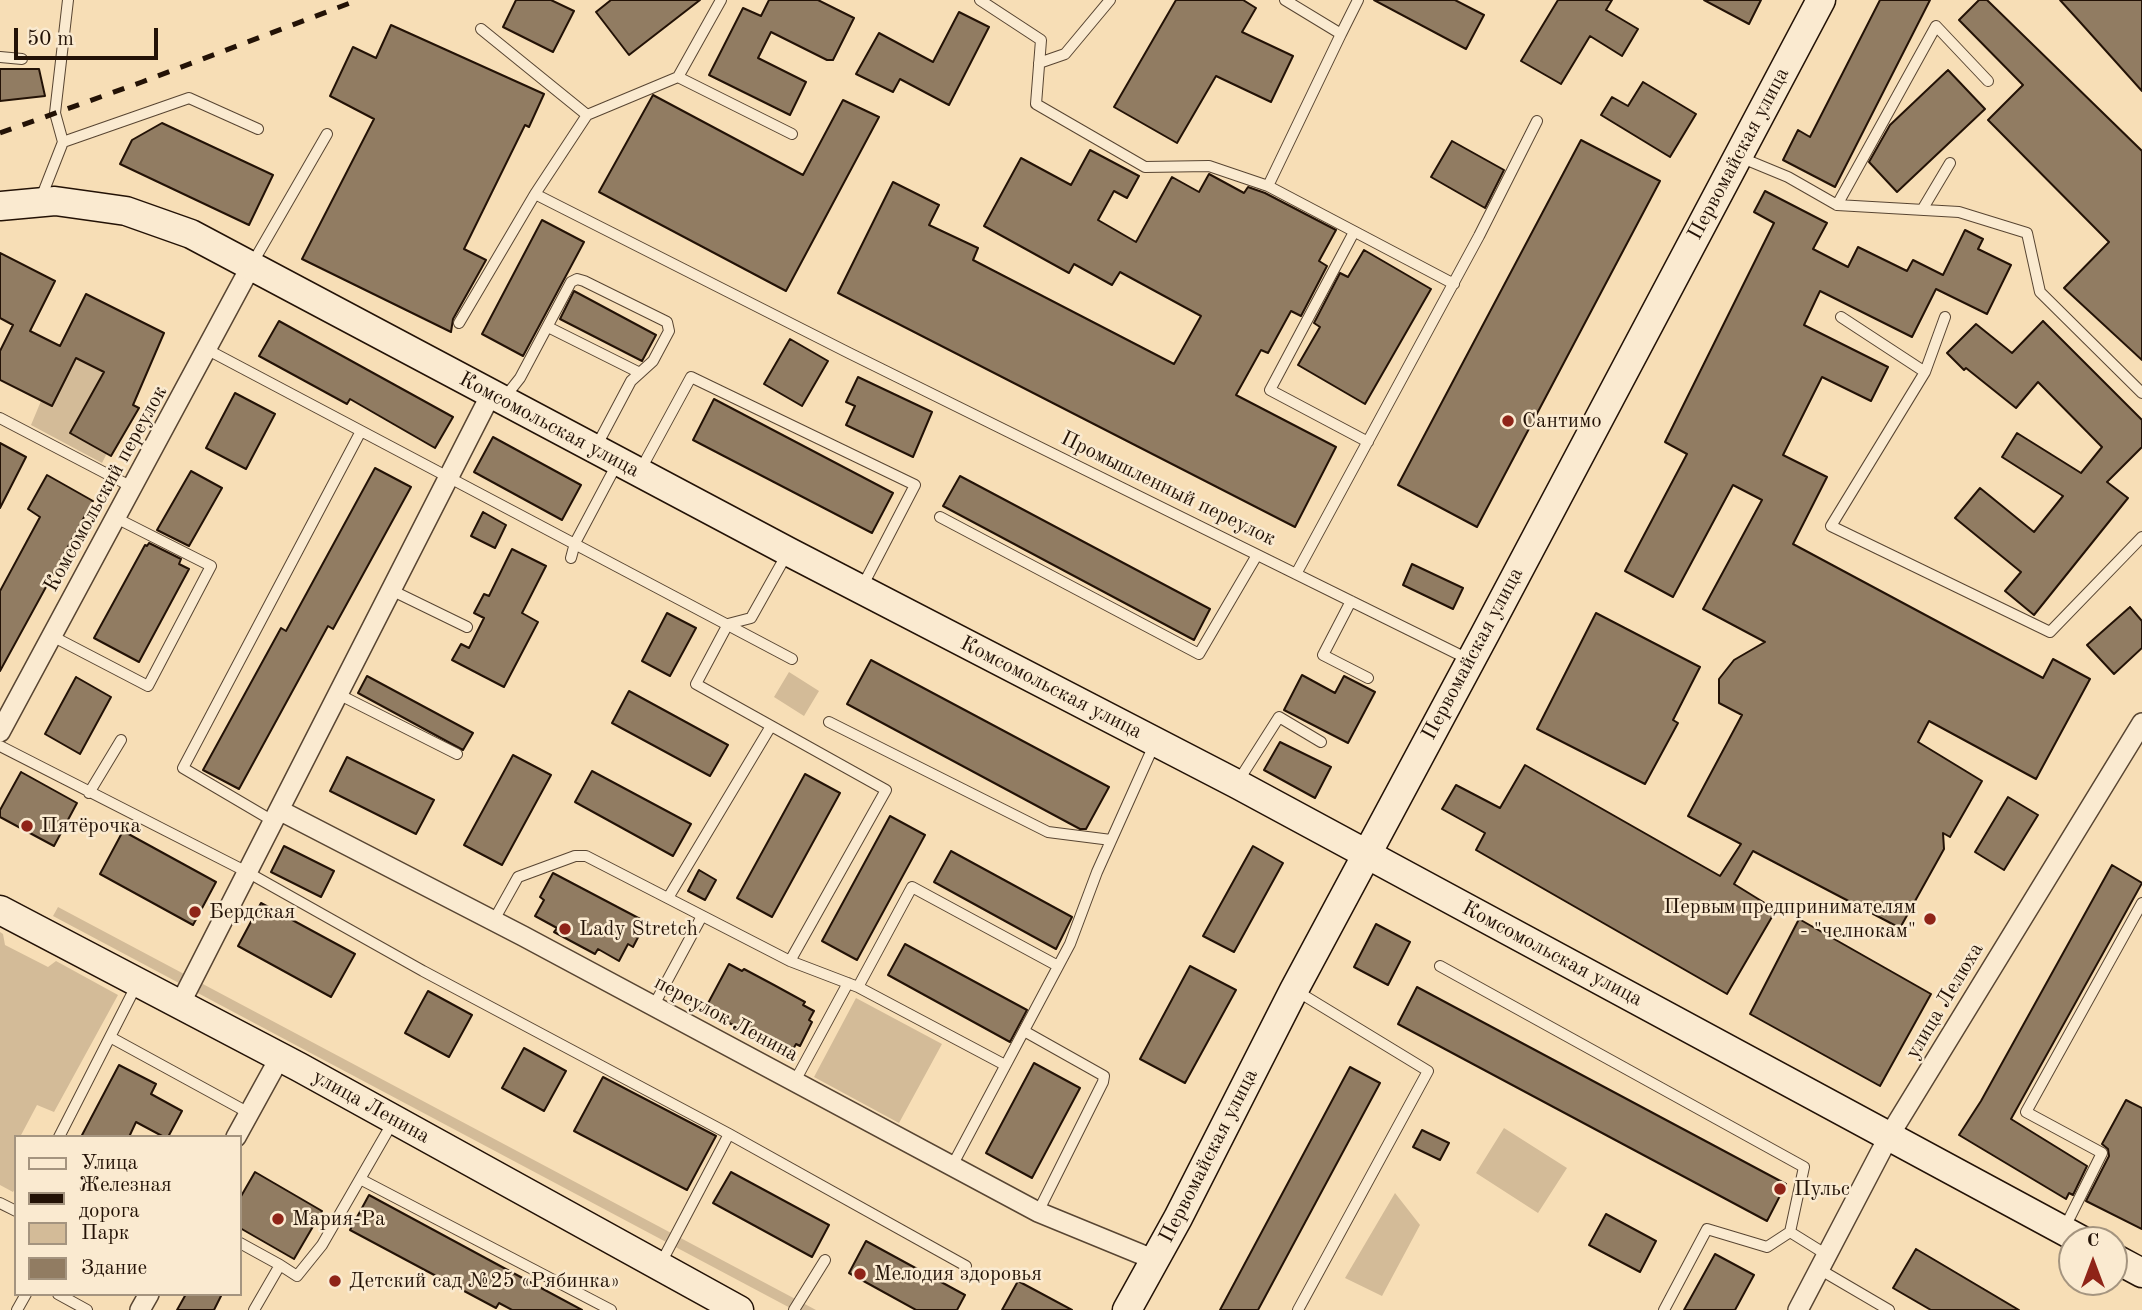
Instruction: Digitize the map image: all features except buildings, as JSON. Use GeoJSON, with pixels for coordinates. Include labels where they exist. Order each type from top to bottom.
{"type":"FeatureCollection","features":[{"type":"Feature","properties":{"kind":"main road","name":"Первомайская улица"},"geometry":{"type":"LineString","coordinates":[[1133,1306],[1294,990],[1821,0]]}},
{"type":"Feature","properties":{"kind":"main road","name":"Комсомольская улица"},"geometry":{"type":"LineString","coordinates":[[0,206],[55,201],[127,211],[191,234],[789,552],[1237,783],[2058,1227]]}},
{"type":"Feature","properties":{"kind":"main road","name":"улица Ленина"},"geometry":{"type":"LineString","coordinates":[[0,910],[280,1057],[734,1309]]}},
{"type":"Feature","properties":{"kind":"street","name":"Комсомольский переулок"},"geometry":{"type":"LineString","coordinates":[[0,732],[251,266]]}},
{"type":"Feature","properties":{"kind":"street"},"geometry":{"type":"LineString","coordinates":[[180,1004],[448,477],[496,397]]}},
{"type":"Feature","properties":{"kind":"street","name":"улица Лелюха"},"geometry":{"type":"LineString","coordinates":[[1798,1310],[1889,1136],[2142,723]]}},
{"type":"Feature","properties":{"kind":"street","name":"переулок Ленина"},"geometry":{"type":"LineString","coordinates":[[276,815],[494,920],[1038,1212],[1155,1260]]}},
{"type":"Feature","properties":{"kind":"street"},"geometry":{"type":"LineString","coordinates":[[237,1135],[280,1057]]}},
{"type":"Feature","properties":{"kind":"lane"},"geometry":{"type":"LineString","coordinates":[[40,202],[63,142],[55,113],[68,0]]}},
{"type":"Feature","properties":{"kind":"lane"},"geometry":{"type":"LineString","coordinates":[[459,323],[535,194],[587,115],[678,77],[721,0]]}},
{"type":"Feature","properties":{"kind":"lane"},"geometry":{"type":"LineString","coordinates":[[980,0],[1041,40],[1036,104],[1145,167],[1209,166],[1268,186],[1454,284]]}},
{"type":"Feature","properties":{"kind":"lane"},"geometry":{"type":"LineString","coordinates":[[1039,63],[1065,54],[1110,0]]}},
{"type":"Feature","properties":{"kind":"lane"},"geometry":{"type":"LineString","coordinates":[[1284,0],[1341,34]]}},
{"type":"Feature","properties":{"kind":"lane"},"geometry":{"type":"LineString","coordinates":[[1268,186],[1358,0]]}},
{"type":"Feature","properties":{"kind":"lane"},"geometry":{"type":"LineString","coordinates":[[1837,205],[1936,26],[1988,81]]}},
{"type":"Feature","properties":{"kind":"lane"},"geometry":{"type":"LineString","coordinates":[[481,29],[587,115]]}},
{"type":"Feature","properties":{"kind":"lane"},"geometry":{"type":"LineString","coordinates":[[0,57],[22,59]]}},
{"type":"Feature","properties":{"kind":"lane"},"geometry":{"type":"LineString","coordinates":[[678,77],[792,134]]}},
{"type":"Feature","properties":{"kind":"lane"},"geometry":{"type":"LineString","coordinates":[[63,142],[189,98],[258,129]]}},
{"type":"Feature","properties":{"kind":"lane"},"geometry":{"type":"LineString","coordinates":[[1296,574],[1454,284],[1537,121]]}},
{"type":"Feature","properties":{"kind":"lane"},"geometry":{"type":"LineString","coordinates":[[251,266],[327,134]]}},
{"type":"Feature","properties":{"kind":"lane"},"geometry":{"type":"LineString","coordinates":[[1738,157],[1788,177],[1837,205],[1959,212],[2027,233],[2040,292],[2142,393]]}},
{"type":"Feature","properties":{"kind":"lane"},"geometry":{"type":"LineString","coordinates":[[1922,210],[1951,163]]}},
{"type":"Feature","properties":{"kind":"lane","name":"Промышленный переулок"},"geometry":{"type":"LineString","coordinates":[[535,194],[849,354],[1470,660]]}},
{"type":"Feature","properties":{"kind":"lane"},"geometry":{"type":"LineString","coordinates":[[1354,232],[1270,390],[1368,442]]}},
{"type":"Feature","properties":{"kind":"lane"},"geometry":{"type":"LineString","coordinates":[[496,397],[520,379],[571,282],[577,279],[667,322],[669,331],[653,361],[631,381],[618,461]]}},
{"type":"Feature","properties":{"kind":"lane"},"geometry":{"type":"LineString","coordinates":[[1841,317],[1925,372]]}},
{"type":"Feature","properties":{"kind":"lane"},"geometry":{"type":"LineString","coordinates":[[1945,317],[1925,372],[1831,526],[2050,632],[2142,537]]}},
{"type":"Feature","properties":{"kind":"lane"},"geometry":{"type":"LineString","coordinates":[[548,327],[640,373]]}},
{"type":"Feature","properties":{"kind":"lane"},"geometry":{"type":"LineString","coordinates":[[208,350],[792,659]]}},
{"type":"Feature","properties":{"kind":"lane"},"geometry":{"type":"LineString","coordinates":[[571,558],[575,543],[618,461],[691,377],[915,485],[861,589]]}},
{"type":"Feature","properties":{"kind":"lane"},"geometry":{"type":"LineString","coordinates":[[0,418],[133,488]]}},
{"type":"Feature","properties":{"kind":"lane"},"geometry":{"type":"LineString","coordinates":[[276,815],[183,768],[361,431]]}},
{"type":"Feature","properties":{"kind":"lane"},"geometry":{"type":"LineString","coordinates":[[940,517],[1199,654],[1257,555]]}},
{"type":"Feature","properties":{"kind":"lane"},"geometry":{"type":"LineString","coordinates":[[52,636],[148,686],[211,566],[116,518]]}},
{"type":"Feature","properties":{"kind":"lane"},"geometry":{"type":"LineString","coordinates":[[789,552],[751,618],[728,624],[696,684],[886,790],[790,961]]}},
{"type":"Feature","properties":{"kind":"lane"},"geometry":{"type":"LineString","coordinates":[[391,590],[467,627]]}},
{"type":"Feature","properties":{"kind":"lane"},"geometry":{"type":"LineString","coordinates":[[1351,601],[1323,655],[1368,678]]}},
{"type":"Feature","properties":{"kind":"lane"},"geometry":{"type":"LineString","coordinates":[[338,694],[457,754]]}},
{"type":"Feature","properties":{"kind":"lane"},"geometry":{"type":"LineString","coordinates":[[1237,783],[1279,717],[1321,742]]}},
{"type":"Feature","properties":{"kind":"lane"},"geometry":{"type":"LineString","coordinates":[[829,722],[1048,832],[1111,840]]}},
{"type":"Feature","properties":{"kind":"lane"},"geometry":{"type":"LineString","coordinates":[[668,898],[771,726]]}},
{"type":"Feature","properties":{"kind":"lane"},"geometry":{"type":"LineString","coordinates":[[89,793],[121,740]]}},
{"type":"Feature","properties":{"kind":"lane"},"geometry":{"type":"LineString","coordinates":[[952,1166],[1070,944],[1111,840],[1156,741]]}},
{"type":"Feature","properties":{"kind":"lane"},"geometry":{"type":"LineString","coordinates":[[0,747],[247,872],[445,983],[729,1134],[966,1266]]}},
{"type":"Feature","properties":{"kind":"lane"},"geometry":{"type":"LineString","coordinates":[[494,920],[518,877],[581,855],[790,961],[853,985],[1005,1065]]}},
{"type":"Feature","properties":{"kind":"lane"},"geometry":{"type":"LineString","coordinates":[[794,1082],[912,887],[1058,966]]}},
{"type":"Feature","properties":{"kind":"lane"},"geometry":{"type":"LineString","coordinates":[[2075,1226],[2102,1153],[2026,1112],[2142,903]]}},
{"type":"Feature","properties":{"kind":"lane"},"geometry":{"type":"LineString","coordinates":[[654,1005],[702,916]]}},
{"type":"Feature","properties":{"kind":"lane"},"geometry":{"type":"LineString","coordinates":[[1440,966],[1804,1167],[1790,1233],[1767,1247],[1707,1229],[1664,1310]]}},
{"type":"Feature","properties":{"kind":"lane"},"geometry":{"type":"LineString","coordinates":[[60,1135],[138,983]]}},
{"type":"Feature","properties":{"kind":"lane"},"geometry":{"type":"LineString","coordinates":[[1294,990],[1428,1071],[1298,1310]]}},
{"type":"Feature","properties":{"kind":"lane"},"geometry":{"type":"LineString","coordinates":[[1024,1031],[1104,1076],[1038,1212]]}},
{"type":"Feature","properties":{"kind":"lane"},"geometry":{"type":"LineString","coordinates":[[110,1038],[249,1113]]}},
{"type":"Feature","properties":{"kind":"lane"},"geometry":{"type":"LineString","coordinates":[[242,1243],[297,1276],[322,1245],[394,1120]]}},
{"type":"Feature","properties":{"kind":"lane"},"geometry":{"type":"LineString","coordinates":[[659,1267],[729,1134]]}},
{"type":"Feature","properties":{"kind":"lane"},"geometry":{"type":"LineString","coordinates":[[360,1179],[611,1310]]}},
{"type":"Feature","properties":{"kind":"lane"},"geometry":{"type":"LineString","coordinates":[[1790,1233],[1823,1262],[1889,1310]]}},
{"type":"Feature","properties":{"kind":"lane"},"geometry":{"type":"LineString","coordinates":[[794,1310],[825,1260]]}},
{"type":"Feature","properties":{"kind":"lane"},"geometry":{"type":"LineString","coordinates":[[254,1310],[280,1265]]}},
{"type":"Feature","properties":{"kind":"lane"},"geometry":{"type":"LineString","coordinates":[[62,1296],[87,1310]]}},
{"type":"Feature","properties":{"kind":"green space"},"geometry":{"type":"Polygon","coordinates":[[[76,358],[139,390],[102,463],[31,425],[41,401],[52,406],[76,358]]]}},
{"type":"Feature","properties":{"kind":"green space"},"geometry":{"type":"Polygon","coordinates":[[[789,672],[819,691],[804,716],[774,697],[789,672]]]}},
{"type":"Feature","properties":{"kind":"green space"},"geometry":{"type":"Polygon","coordinates":[[[58,907],[816,1310],[794,1310],[53,916],[58,907]]]}},
{"type":"Feature","properties":{"kind":"green space"},"geometry":{"type":"Polygon","coordinates":[[[0,932],[5,945],[48,967],[56,961],[118,995],[54,1112],[37,1105],[21,1135],[14,1135],[13,1192],[0,1185],[0,932]]]}},
{"type":"Feature","properties":{"kind":"green space"},"geometry":{"type":"Polygon","coordinates":[[[856,998],[942,1044],[899,1123],[814,1077],[856,998]]]}},
{"type":"Feature","properties":{"kind":"green space"},"geometry":{"type":"Polygon","coordinates":[[[1504,1128],[1567,1168],[1538,1213],[1476,1173],[1504,1128]]]}},
{"type":"Feature","properties":{"kind":"green space"},"geometry":{"type":"Polygon","coordinates":[[[1395,1193],[1420,1225],[1382,1296],[1345,1278],[1395,1193]]]}},
{"type":"Feature","properties":{"kind":"railway"},"geometry":{"type":"LineString","coordinates":[[0,133],[358,0]]}},
{"type":"Feature","properties":{"kind":"place","name":"Сантимо"},"geometry":{"type":"Point","coordinates":[1508,421]}},
{"type":"Feature","properties":{"kind":"place","name":"Пятёрочка"},"geometry":{"type":"Point","coordinates":[27,826]}},
{"type":"Feature","properties":{"kind":"place","name":"Бердская"},"geometry":{"type":"Point","coordinates":[195,912]}},
{"type":"Feature","properties":{"kind":"place","name":"Первым предпринимателям - \"челнокам\""},"geometry":{"type":"Point","coordinates":[1930,919]}},
{"type":"Feature","properties":{"kind":"place","name":"Lady Stretch"},"geometry":{"type":"Point","coordinates":[565,929]}},
{"type":"Feature","properties":{"kind":"place","name":"Пульс"},"geometry":{"type":"Point","coordinates":[1780,1189]}},
{"type":"Feature","properties":{"kind":"place","name":"Мария-Ра"},"geometry":{"type":"Point","coordinates":[278,1219]}},
{"type":"Feature","properties":{"kind":"place","name":"Мелодия здоровья"},"geometry":{"type":"Point","coordinates":[860,1274]}},
{"type":"Feature","properties":{"kind":"place","name":"Детский сад №25 «Рябинка»"},"geometry":{"type":"Point","coordinates":[335,1281]}}]}
